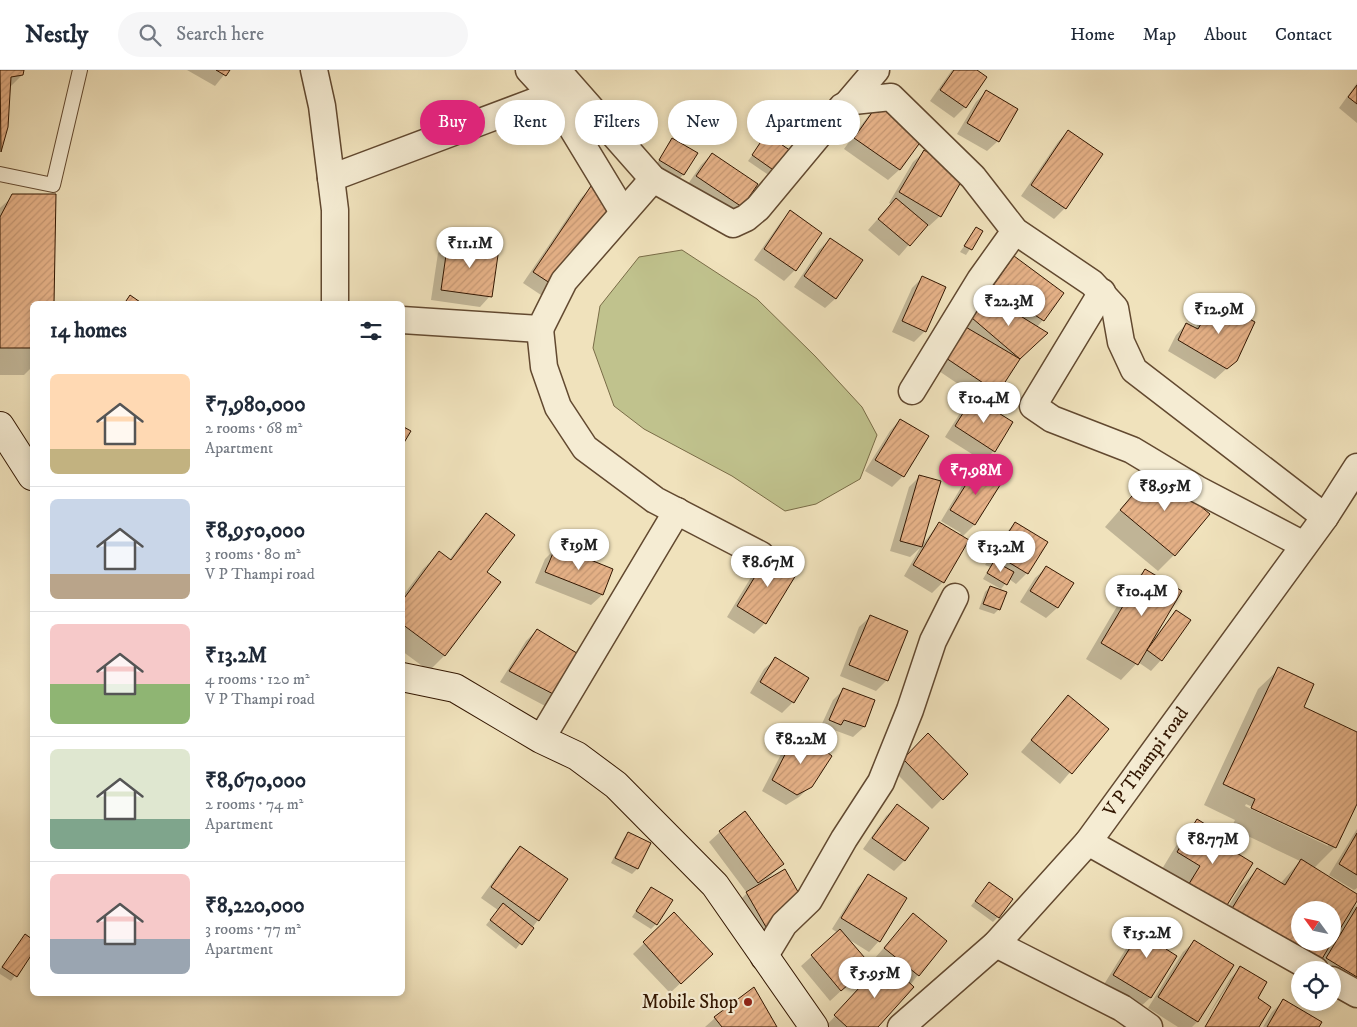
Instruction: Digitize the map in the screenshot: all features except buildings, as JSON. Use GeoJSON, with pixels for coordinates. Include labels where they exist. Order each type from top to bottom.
{"type":"FeatureCollection","features":[{"type":"Feature","properties":{"kind":"main road"},"geometry":{"type":"LineString","coordinates":[[0,426],[30,473]]}},
{"type":"Feature","properties":{"kind":"main road"},"geometry":{"type":"LineString","coordinates":[[405,678],[455,688],[541,738],[577,756],[616,785],[715,886],[814,1027]]}},
{"type":"Feature","properties":{"kind":"street"},"geometry":{"type":"LineString","coordinates":[[314,70],[322,106],[335,210],[335,301]]}},
{"type":"Feature","properties":{"kind":"street"},"geometry":{"type":"LineString","coordinates":[[528,70],[552,95],[623,212]]}},
{"type":"Feature","properties":{"kind":"street"},"geometry":{"type":"LineString","coordinates":[[557,70],[653,179],[733,224],[746,218],[758,208],[812,145]]}},
{"type":"Feature","properties":{"kind":"street"},"geometry":{"type":"LineString","coordinates":[[851,100],[876,70]]}},
{"type":"Feature","properties":{"kind":"street"},"geometry":{"type":"LineString","coordinates":[[331,178],[552,95]]}},
{"type":"Feature","properties":{"kind":"street"},"geometry":{"type":"LineString","coordinates":[[860,101],[891,97],[973,177],[1015,231],[1102,292],[1115,308],[1121,342],[1134,370],[1325,517]]}},
{"type":"Feature","properties":{"kind":"street"},"geometry":{"type":"LineString","coordinates":[[653,179],[564,281],[540,329],[544,367],[558,407],[585,448],[655,500],[762,555]]}},
{"type":"Feature","properties":{"kind":"street"},"geometry":{"type":"LineString","coordinates":[[912,391],[980,280],[1015,231]]}},
{"type":"Feature","properties":{"kind":"street"},"geometry":{"type":"LineString","coordinates":[[1102,292],[1032,406],[1052,419],[1132,450],[1198,489],[1304,545]]}},
{"type":"Feature","properties":{"kind":"street"},"geometry":{"type":"LineString","coordinates":[[405,320],[540,329]]}},
{"type":"Feature","properties":{"kind":"street","name":"V P Thampi road"},"geometry":{"type":"LineString","coordinates":[[901,1027],[996,944],[1088,842],[1325,517],[1357,467]]}},
{"type":"Feature","properties":{"kind":"street"},"geometry":{"type":"LineString","coordinates":[[541,738],[676,511]]}},
{"type":"Feature","properties":{"kind":"street"},"geometry":{"type":"LineString","coordinates":[[764,957],[784,924],[809,900],[844,839],[881,782],[910,710],[934,640],[954,597]]}},
{"type":"Feature","properties":{"kind":"street"},"geometry":{"type":"LineString","coordinates":[[1088,842],[1299,961]]}},
{"type":"Feature","properties":{"kind":"street"},"geometry":{"type":"LineString","coordinates":[[996,944],[1122,1008],[1149,1027]]}},
{"type":"Feature","properties":{"kind":"street"},"geometry":{"type":"LineString","coordinates":[[1341,985],[1357,994]]}},
{"type":"Feature","properties":{"kind":"lane"},"geometry":{"type":"LineString","coordinates":[[0,174],[53,185],[80,70]]}},
{"type":"Feature","properties":{"kind":"green space"},"geometry":{"type":"Polygon","coordinates":[[[682,250],[757,299],[815,356],[862,407],[877,435],[860,479],[816,504],[785,511],[732,476],[644,429],[614,406],[593,348],[600,306],[639,257],[682,250]]]}},
{"type":"Feature","properties":{"kind":"place","name":"Mobile Shop"},"geometry":{"type":"Point","coordinates":[748,1002]}}]}
